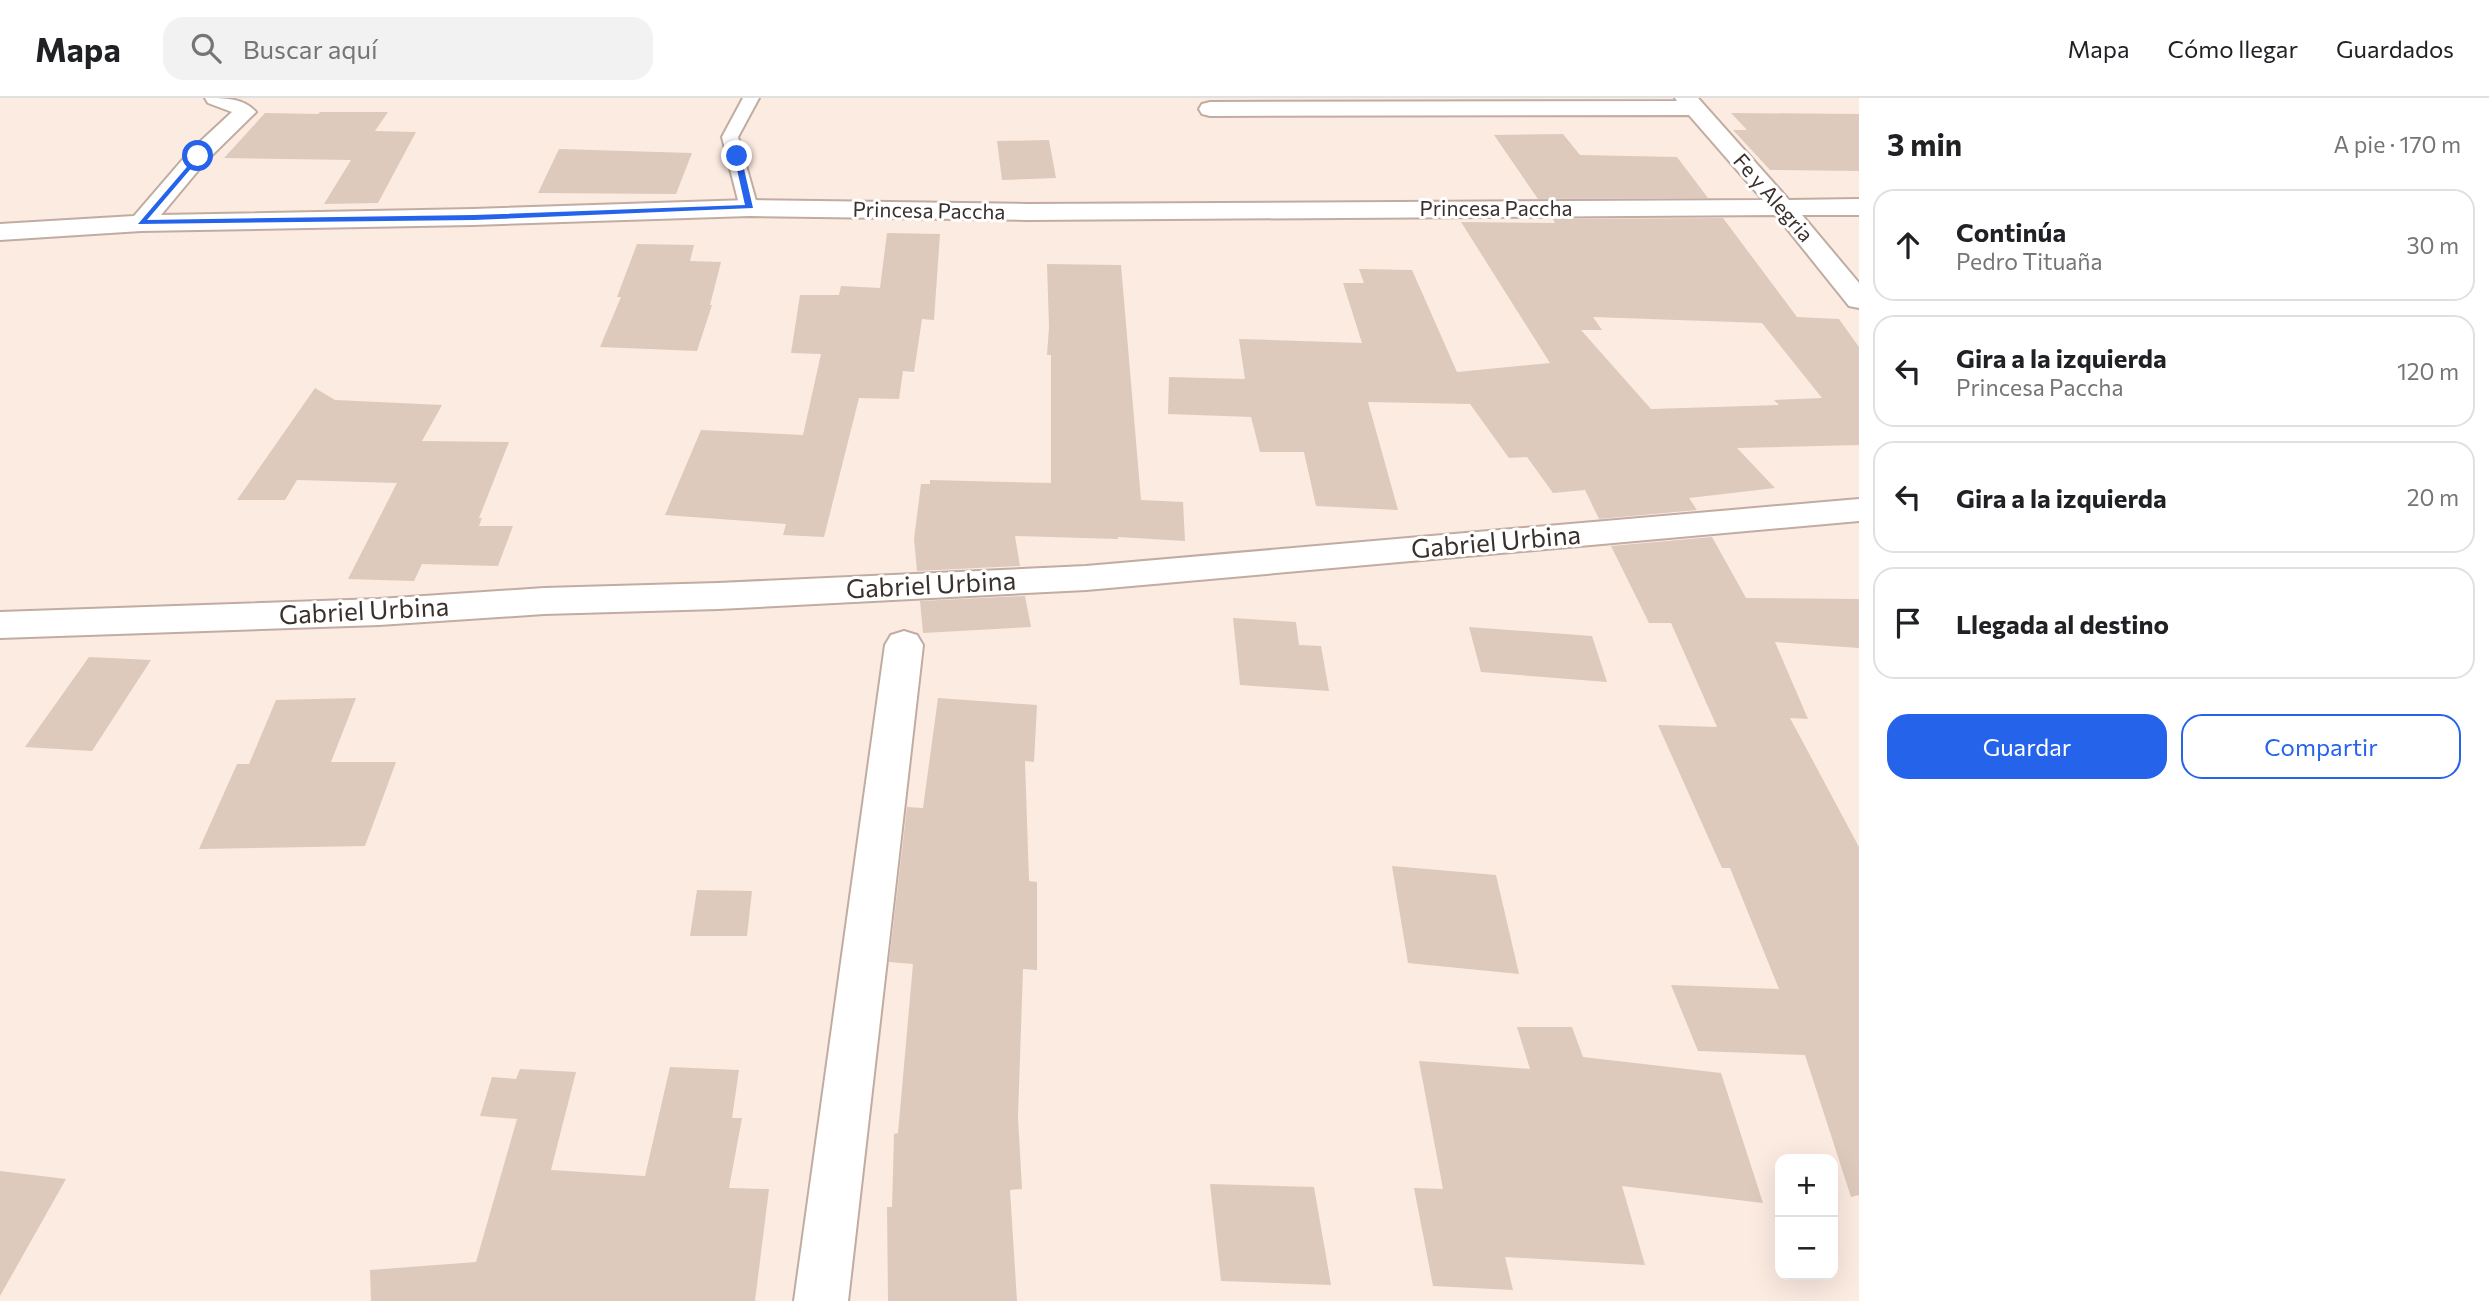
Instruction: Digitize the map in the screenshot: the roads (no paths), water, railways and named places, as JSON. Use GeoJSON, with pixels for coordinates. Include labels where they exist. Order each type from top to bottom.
{"type":"FeatureCollection","features":[{"type":"Feature","properties":{"kind":"street"},"geometry":{"type":"LineString","coordinates":[[141,222],[198,156],[244,112],[240,107],[216,98]]}},
{"type":"Feature","properties":{"kind":"street"},"geometry":{"type":"LineString","coordinates":[[1210,109],[1690,103]]}},
{"type":"Feature","properties":{"kind":"street","name":"Fe y Alegria"},"geometry":{"type":"LineString","coordinates":[[1690,103],[1783,208],[1859,300]]}},
{"type":"Feature","properties":{"kind":"street","name":"Princesa Paccha"},"geometry":{"type":"LineString","coordinates":[[0,232],[141,222],[474,217],[749,208],[1028,212],[1859,207]]}},
{"type":"Feature","properties":{"kind":"street","name":"Gabriel Urbina"},"geometry":{"type":"LineString","coordinates":[[0,625],[379,612],[544,601],[718,596],[1086,578],[1859,510]]}},
{"type":"Feature","properties":{"kind":"street"},"geometry":{"type":"LineString","coordinates":[[821,1301],[904,645]]}},
{"type":"Feature","properties":{"kind":"lane"},"geometry":{"type":"LineString","coordinates":[[749,208],[730,137],[751,98]]}}]}
